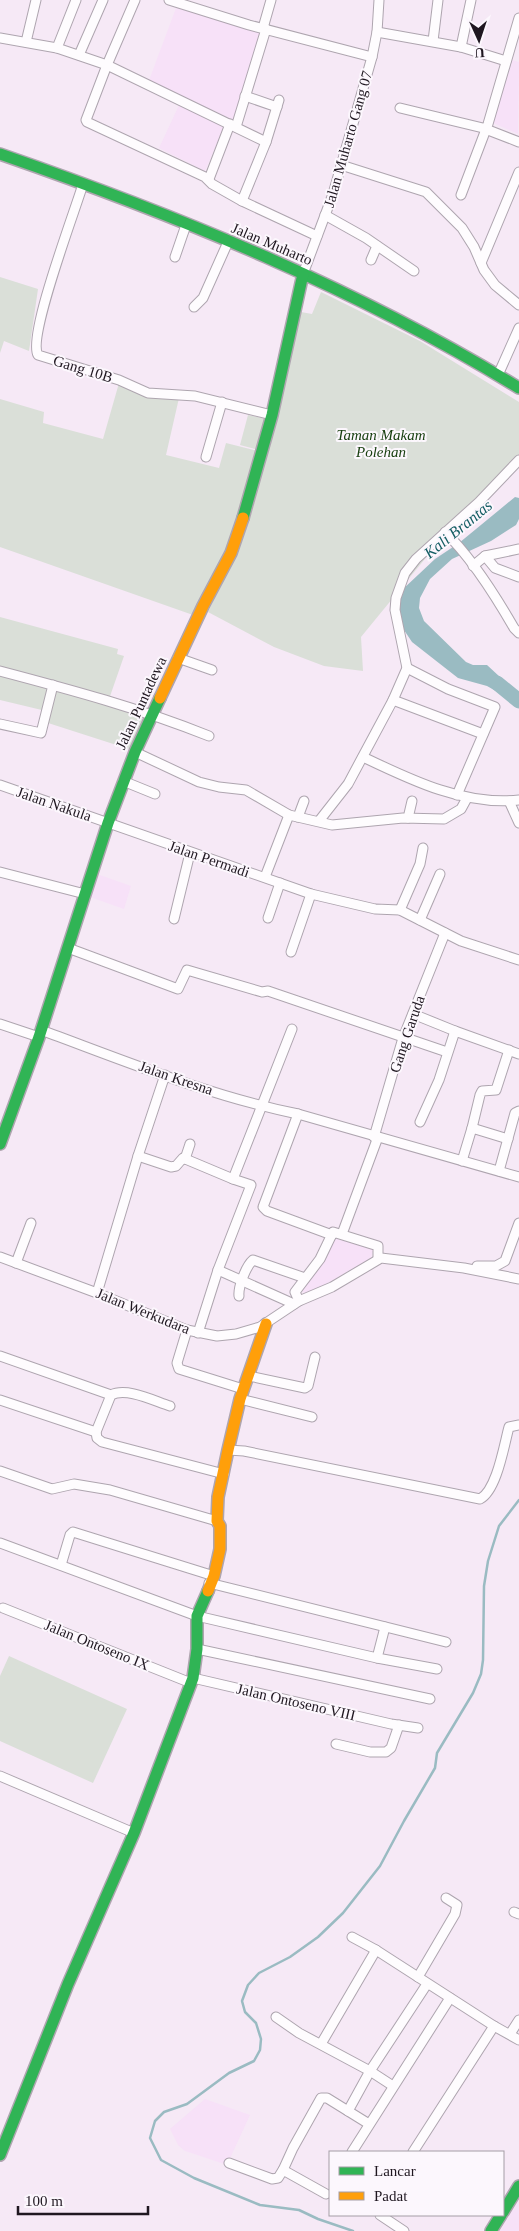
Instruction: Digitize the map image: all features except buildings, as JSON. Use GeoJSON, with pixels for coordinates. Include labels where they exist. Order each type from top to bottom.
{"type":"FeatureCollection","features":[{"type":"Feature","properties":{"kind":"street"},"geometry":{"type":"LineString","coordinates":[[26,42],[36,0]]}},
{"type":"Feature","properties":{"kind":"street"},"geometry":{"type":"LineString","coordinates":[[56,48],[76,0]]}},
{"type":"Feature","properties":{"kind":"street"},"geometry":{"type":"LineString","coordinates":[[79,55],[103,0]]}},
{"type":"Feature","properties":{"kind":"street"},"geometry":{"type":"LineString","coordinates":[[135,0],[107,65],[86,120],[87,122],[209,179],[212,184],[242,201],[317,236]]}},
{"type":"Feature","properties":{"kind":"street"},"geometry":{"type":"LineString","coordinates":[[169,0],[264,29],[372,57]]}},
{"type":"Feature","properties":{"kind":"street"},"geometry":{"type":"LineString","coordinates":[[209,179],[245,96],[271,0]]}},
{"type":"Feature","properties":{"kind":"street","name":"Jalan Muharto Gang 07"},"geometry":{"type":"LineString","coordinates":[[303,274],[341,166],[372,57],[377,32],[379,0]]}},
{"type":"Feature","properties":{"kind":"street"},"geometry":{"type":"LineString","coordinates":[[433,41],[438,0]]}},
{"type":"Feature","properties":{"kind":"street"},"geometry":{"type":"LineString","coordinates":[[461,47],[470,0]]}},
{"type":"Feature","properties":{"kind":"street"},"geometry":{"type":"LineString","coordinates":[[460,195],[495,101],[519,18]]}},
{"type":"Feature","properties":{"kind":"street"},"geometry":{"type":"LineString","coordinates":[[377,32],[461,47],[506,61]]}},
{"type":"Feature","properties":{"kind":"street"},"geometry":{"type":"LineString","coordinates":[[0,38],[56,48],[107,65],[266,142]]}},
{"type":"Feature","properties":{"kind":"street"},"geometry":{"type":"LineString","coordinates":[[242,201],[266,142],[278,103],[245,96]]}},
{"type":"Feature","properties":{"kind":"street"},"geometry":{"type":"LineString","coordinates":[[400,108],[485,129],[519,142]]}},
{"type":"Feature","properties":{"kind":"street","name":"Jalan Muharto"},"geometry":{"type":"LineString","coordinates":[[0,154],[83,184],[303,274],[409,323],[519,388]]}},
{"type":"Feature","properties":{"kind":"street"},"geometry":{"type":"LineString","coordinates":[[341,166],[426,192],[462,228],[495,285],[519,305]]}},
{"type":"Feature","properties":{"kind":"street"},"geometry":{"type":"LineString","coordinates":[[481,263],[519,172]]}},
{"type":"Feature","properties":{"kind":"street","name":"Gang 10B"},"geometry":{"type":"LineString","coordinates":[[83,184],[45,302],[36,352],[41,357],[119,380],[148,393],[160,395],[178,394],[222,402],[272,415]]}},
{"type":"Feature","properties":{"kind":"street"},"geometry":{"type":"LineString","coordinates":[[325,215],[414,271]]}},
{"type":"Feature","properties":{"kind":"street"},"geometry":{"type":"LineString","coordinates":[[174,257],[186,225]]}},
{"type":"Feature","properties":{"kind":"street"},"geometry":{"type":"LineString","coordinates":[[194,307],[203,298],[228,242]]}},
{"type":"Feature","properties":{"kind":"street"},"geometry":{"type":"LineString","coordinates":[[372,260],[377,246]]}},
{"type":"Feature","properties":{"kind":"street","name":"Jalan Puntadewa"},"geometry":{"type":"LineString","coordinates":[[0,1144],[40,1034],[108,823],[135,752],[178,658],[231,554],[272,415],[303,274]]}},
{"type":"Feature","properties":{"kind":"street"},"geometry":{"type":"LineString","coordinates":[[498,375],[519,328]]}},
{"type":"Feature","properties":{"kind":"street"},"geometry":{"type":"LineString","coordinates":[[206,457],[222,402]]}},
{"type":"Feature","properties":{"kind":"street"},"geometry":{"type":"LineString","coordinates":[[319,821],[348,784],[393,700],[407,668],[395,610],[396,598],[405,573],[416,559],[478,502],[519,460]]}},
{"type":"Feature","properties":{"kind":"street"},"geometry":{"type":"LineString","coordinates":[[445,532],[473,566],[514,628],[519,632]]}},
{"type":"Feature","properties":{"kind":"street"},"geometry":{"type":"LineString","coordinates":[[473,566],[485,556],[519,549]]}},
{"type":"Feature","properties":{"kind":"street"},"geometry":{"type":"LineString","coordinates":[[485,556],[495,568],[519,577]]}},
{"type":"Feature","properties":{"kind":"street"},"geometry":{"type":"LineString","coordinates":[[178,658],[212,670]]}},
{"type":"Feature","properties":{"kind":"street"},"geometry":{"type":"LineString","coordinates":[[407,668],[448,689],[495,707],[457,795]]}},
{"type":"Feature","properties":{"kind":"street"},"geometry":{"type":"LineString","coordinates":[[0,671],[152,714],[209,736]]}},
{"type":"Feature","properties":{"kind":"street"},"geometry":{"type":"LineString","coordinates":[[0,724],[41,733],[54,685]]}},
{"type":"Feature","properties":{"kind":"street"},"geometry":{"type":"LineString","coordinates":[[393,700],[483,734]]}},
{"type":"Feature","properties":{"kind":"street"},"geometry":{"type":"LineString","coordinates":[[135,752],[200,782],[219,788],[246,790],[294,816],[340,826],[408,818],[444,819],[464,805],[467,798]]}},
{"type":"Feature","properties":{"kind":"street"},"geometry":{"type":"LineString","coordinates":[[362,758],[418,782],[467,798],[483,801],[519,800]]}},
{"type":"Feature","properties":{"kind":"street"},"geometry":{"type":"LineString","coordinates":[[124,781],[155,794]]}},
{"type":"Feature","properties":{"kind":"street","name":"Jalan Nakula"},"geometry":{"type":"LineString","coordinates":[[0,785],[108,823]]}},
{"type":"Feature","properties":{"kind":"street"},"geometry":{"type":"LineString","coordinates":[[265,877],[294,816],[304,801]]}},
{"type":"Feature","properties":{"kind":"street"},"geometry":{"type":"LineString","coordinates":[[408,818],[412,801]]}},
{"type":"Feature","properties":{"kind":"street"},"geometry":{"type":"LineString","coordinates":[[509,801],[519,823]]}},
{"type":"Feature","properties":{"kind":"street","name":"Jalan Permadi"},"geometry":{"type":"LineString","coordinates":[[108,823],[311,894],[375,909],[400,910]]}},
{"type":"Feature","properties":{"kind":"street"},"geometry":{"type":"LineString","coordinates":[[423,848],[420,864],[400,910],[461,941],[519,960]]}},
{"type":"Feature","properties":{"kind":"street"},"geometry":{"type":"LineString","coordinates":[[174,919],[190,853]]}},
{"type":"Feature","properties":{"kind":"street"},"geometry":{"type":"LineString","coordinates":[[0,872],[85,894]]}},
{"type":"Feature","properties":{"kind":"street"},"geometry":{"type":"LineString","coordinates":[[420,920],[440,874]]}},
{"type":"Feature","properties":{"kind":"street"},"geometry":{"type":"LineString","coordinates":[[268,918],[280,883]]}},
{"type":"Feature","properties":{"kind":"street"},"geometry":{"type":"LineString","coordinates":[[291,952],[311,894]]}},
{"type":"Feature","properties":{"kind":"street","name":"Gang Garuda"},"geometry":{"type":"LineString","coordinates":[[342,1234],[376,1137],[403,1038],[445,933]]}},
{"type":"Feature","properties":{"kind":"street"},"geometry":{"type":"LineString","coordinates":[[68,948],[178,989],[180,988],[185,971],[189,971],[262,992],[268,991],[447,1052]]}},
{"type":"Feature","properties":{"kind":"street"},"geometry":{"type":"LineString","coordinates":[[413,1014],[519,1054]]}},
{"type":"Feature","properties":{"kind":"street","name":"Jalan Kresna"},"geometry":{"type":"LineString","coordinates":[[0,1024],[40,1034],[263,1107],[298,1114],[519,1177]]}},
{"type":"Feature","properties":{"kind":"street"},"geometry":{"type":"LineString","coordinates":[[234,1179],[292,1028]]}},
{"type":"Feature","properties":{"kind":"street"},"geometry":{"type":"LineString","coordinates":[[420,1122],[441,1074],[455,1031]]}},
{"type":"Feature","properties":{"kind":"street"},"geometry":{"type":"LineString","coordinates":[[462,1161],[480,1095],[482,1091],[496,1090],[508,1050]]}},
{"type":"Feature","properties":{"kind":"street"},"geometry":{"type":"LineString","coordinates":[[97,1292],[138,1156],[165,1075]]}},
{"type":"Feature","properties":{"kind":"street"},"geometry":{"type":"LineString","coordinates":[[499,1171],[515,1113],[519,1111]]}},
{"type":"Feature","properties":{"kind":"street"},"geometry":{"type":"LineString","coordinates":[[298,1114],[263,1207],[267,1211],[332,1235]]}},
{"type":"Feature","properties":{"kind":"street"},"geometry":{"type":"LineString","coordinates":[[472,1128],[508,1139]]}},
{"type":"Feature","properties":{"kind":"street"},"geometry":{"type":"LineString","coordinates":[[185,1159],[190,1144]]}},
{"type":"Feature","properties":{"kind":"street"},"geometry":{"type":"LineString","coordinates":[[138,1156],[171,1167],[176,1166],[180,1158],[185,1159],[268,1193]]}},
{"type":"Feature","properties":{"kind":"street"},"geometry":{"type":"LineString","coordinates":[[198,1333],[218,1270],[251,1185]]}},
{"type":"Feature","properties":{"kind":"street"},"geometry":{"type":"LineString","coordinates":[[16,1263],[31,1223]]}},
{"type":"Feature","properties":{"kind":"street"},"geometry":{"type":"LineString","coordinates":[[464,1268],[496,1266],[505,1261],[519,1223]]}},
{"type":"Feature","properties":{"kind":"street"},"geometry":{"type":"LineString","coordinates":[[218,1270],[296,1302],[295,1292],[320,1258],[333,1232],[378,1246],[378,1259],[464,1268],[519,1279]]}},
{"type":"Feature","properties":{"kind":"street","name":"Jalan Werkudara"},"geometry":{"type":"LineString","coordinates":[[0,1257],[97,1292],[187,1330],[224,1336],[266,1324],[296,1302],[332,1286],[378,1259]]}},
{"type":"Feature","properties":{"kind":"street"},"geometry":{"type":"LineString","coordinates":[[239,1296],[250,1262],[253,1260],[305,1278]]}},
{"type":"Feature","properties":{"kind":"street"},"geometry":{"type":"LineString","coordinates":[[216,1521],[218,1497],[242,1394],[266,1324]]}},
{"type":"Feature","properties":{"kind":"street"},"geometry":{"type":"LineString","coordinates":[[187,1330],[177,1364],[179,1369],[242,1394],[312,1417]]}},
{"type":"Feature","properties":{"kind":"street"},"geometry":{"type":"LineString","coordinates":[[0,1356],[111,1395],[123,1392],[170,1406]]}},
{"type":"Feature","properties":{"kind":"street"},"geometry":{"type":"LineString","coordinates":[[249,1376],[305,1388],[308,1386],[315,1357]]}},
{"type":"Feature","properties":{"kind":"street"},"geometry":{"type":"LineString","coordinates":[[111,1395],[96,1432],[97,1438],[102,1442],[224,1474]]}},
{"type":"Feature","properties":{"kind":"street"},"geometry":{"type":"LineString","coordinates":[[0,1400],[96,1432]]}},
{"type":"Feature","properties":{"kind":"street"},"geometry":{"type":"LineString","coordinates":[[228,1450],[244,1451],[480,1499],[486,1494],[498,1471],[509,1428],[519,1425]]}},
{"type":"Feature","properties":{"kind":"street"},"geometry":{"type":"LineString","coordinates":[[0,1471],[56,1490],[74,1484],[110,1490],[216,1521],[220,1526],[220,1549],[211,1580],[197,1616],[197,1648],[192,1680],[134,1833],[68,1984],[0,2155]]}},
{"type":"Feature","properties":{"kind":"street"},"geometry":{"type":"LineString","coordinates":[[61,1565],[70,1535],[74,1532],[211,1580],[385,1628],[446,1642]]}},
{"type":"Feature","properties":{"kind":"street"},"geometry":{"type":"LineString","coordinates":[[0,1543],[197,1616],[377,1658],[437,1669]]}},
{"type":"Feature","properties":{"kind":"street","name":"Jalan Ontoseno IX"},"geometry":{"type":"LineString","coordinates":[[3,1608],[192,1680]]}},
{"type":"Feature","properties":{"kind":"street"},"geometry":{"type":"LineString","coordinates":[[377,1658],[385,1628]]}},
{"type":"Feature","properties":{"kind":"street"},"geometry":{"type":"LineString","coordinates":[[197,1648],[430,1699]]}},
{"type":"Feature","properties":{"kind":"street","name":"Jalan Ontoseno VIII"},"geometry":{"type":"LineString","coordinates":[[192,1680],[418,1728]]}},
{"type":"Feature","properties":{"kind":"street"},"geometry":{"type":"LineString","coordinates":[[336,1744],[370,1752],[386,1752],[391,1748],[399,1725]]}},
{"type":"Feature","properties":{"kind":"street"},"geometry":{"type":"LineString","coordinates":[[0,1776],[134,1833]]}},
{"type":"Feature","properties":{"kind":"street"},"geometry":{"type":"LineString","coordinates":[[418,1976],[455,1914],[457,1905],[446,1898]]}},
{"type":"Feature","properties":{"kind":"street"},"geometry":{"type":"LineString","coordinates":[[352,1937],[376,1950],[418,1976],[427,1984],[519,2040]]}},
{"type":"Feature","properties":{"kind":"street"},"geometry":{"type":"LineString","coordinates":[[321,2044],[376,1950]]}},
{"type":"Feature","properties":{"kind":"street"},"geometry":{"type":"LineString","coordinates":[[348,2111],[370,2072],[427,1984]]}},
{"type":"Feature","properties":{"kind":"street"},"geometry":{"type":"LineString","coordinates":[[353,2151],[450,1998]]}},
{"type":"Feature","properties":{"kind":"street"},"geometry":{"type":"LineString","coordinates":[[276,2017],[393,2086]]}},
{"type":"Feature","properties":{"kind":"street"},"geometry":{"type":"LineString","coordinates":[[510,2034],[519,2020]]}},
{"type":"Feature","properties":{"kind":"street"},"geometry":{"type":"LineString","coordinates":[[414,2151],[494,2026]]}},
{"type":"Feature","properties":{"kind":"street"},"geometry":{"type":"LineString","coordinates":[[229,2163],[272,2179],[278,2178],[321,2098],[327,2098],[369,2124]]}},
{"type":"Feature","properties":{"kind":"street"},"geometry":{"type":"LineString","coordinates":[[283,2170],[329,2192]]}},
{"type":"Feature","properties":{"kind":"street"},"geometry":{"type":"LineString","coordinates":[[504,2210],[519,2186]]}},
{"type":"Feature","properties":{"kind":"street"},"geometry":{"type":"LineString","coordinates":[[382,2216],[404,2231]]}},
{"type":"Feature","properties":{"kind":"street"},"geometry":{"type":"LineString","coordinates":[[490,2231],[500,2216]]}},
{"type":"Feature","properties":{"kind":"shaded area"},"geometry":{"type":"Polygon","coordinates":[[[176,8],[264,32],[237,121],[148,83],[176,8]]]}},
{"type":"Feature","properties":{"kind":"shaded area"},"geometry":{"type":"Polygon","coordinates":[[[508,59],[519,62],[518,134],[491,122],[508,59]]]}},
{"type":"Feature","properties":{"kind":"shaded area"},"geometry":{"type":"Polygon","coordinates":[[[180,103],[225,124],[205,171],[159,148],[180,103]]]}},
{"type":"Feature","properties":{"kind":"shaded area"},"geometry":{"type":"Polygon","coordinates":[[[97,874],[131,886],[124,909],[90,897],[97,874]]]}},
{"type":"Feature","properties":{"kind":"shaded area"},"geometry":{"type":"Polygon","coordinates":[[[335,1233],[374,1246],[371,1258],[317,1289],[304,1293],[300,1288],[335,1233]]]}},
{"type":"Feature","properties":{"kind":"shaded area"},"geometry":{"type":"Polygon","coordinates":[[[205,2099],[250,2115],[227,2165],[185,2151],[178,2145],[170,2129],[205,2099]]]}},
{"type":"Feature","properties":{"kind":"shaded area"},"geometry":{"type":"Polygon","coordinates":[[[519,2200],[519,2231],[500,2231],[519,2200]]]}},
{"type":"Feature","properties":{"kind":"green space"},"geometry":{"type":"Polygon","coordinates":[[[0,277],[38,289],[29,351],[4,341],[0,353],[0,277]]]}},
{"type":"Feature","properties":{"kind":"green space","name":"Taman Makam Polehan"},"geometry":{"type":"Polygon","coordinates":[[[321,292],[420,341],[519,402],[519,463],[456,521],[361,637],[363,671],[324,666],[274,647],[208,612],[235,557],[252,511],[284,390],[301,312],[312,314],[321,292]]]}},
{"type":"Feature","properties":{"kind":"green space"},"geometry":{"type":"Polygon","coordinates":[[[119,383],[179,398],[166,455],[219,468],[226,443],[258,451],[242,507],[223,556],[193,615],[0,547],[0,399],[44,412],[43,423],[103,439],[119,383]]]}},
{"type":"Feature","properties":{"kind":"green space"},"geometry":{"type":"Polygon","coordinates":[[[248,415],[267,419],[259,450],[240,445],[248,415]]]}},
{"type":"Feature","properties":{"kind":"green space"},"geometry":{"type":"Polygon","coordinates":[[[0,617],[118,649],[117,654],[124,656],[108,702],[148,714],[132,750],[45,722],[46,711],[0,700],[0,617]]]}},
{"type":"Feature","properties":{"kind":"green space"},"geometry":{"type":"Polygon","coordinates":[[[9,1656],[127,1709],[93,1783],[0,1741],[0,1676],[9,1656]]]}},
{"type":"Feature","properties":{"kind":"water"},"geometry":{"type":"Polygon","coordinates":[[[515,497],[519,498],[519,519],[516,525],[491,541],[452,559],[430,579],[420,598],[419,608],[424,621],[466,662],[473,665],[487,665],[515,691],[510,699],[487,686],[458,678],[412,642],[400,624],[397,610],[402,590],[435,559],[459,543],[515,497]]]}},
{"type":"Feature","properties":{"kind":"waterway","name":"Kali Brantas"},"geometry":{"type":"LineString","coordinates":[[497,683],[519,701]]}},
{"type":"Feature","properties":{"kind":"waterway"},"geometry":{"type":"LineString","coordinates":[[353,2231],[318,2219],[299,2210],[260,2205],[194,2178],[161,2160],[150,2138],[155,2121],[164,2112],[187,2104],[229,2073],[254,2061],[260,2050],[261,2039],[256,2023],[245,2012],[242,2001],[248,1985],[259,1973],[290,1957],[318,1937],[343,1913],[380,1866],[435,1768],[437,1753],[473,1693],[481,1674],[483,1660],[484,1586],[488,1561],[499,1526],[519,1500]]}},
{"type":"Feature","properties":{"kind":"traffic: fast"},"geometry":{"type":"LineString","coordinates":[[0,154],[134,203],[266,257],[395,318],[519,388]]}},
{"type":"Feature","properties":{"kind":"traffic: fast"},"geometry":{"type":"LineString","coordinates":[[243,518],[272,415],[303,274]]}},
{"type":"Feature","properties":{"kind":"traffic: fast"},"geometry":{"type":"LineString","coordinates":[[0,1144],[39,1037],[108,823],[135,752],[160,698]]}},
{"type":"Feature","properties":{"kind":"traffic: fast"},"geometry":{"type":"LineString","coordinates":[[0,2155],[68,1984],[134,1833],[193,1678],[197,1649],[197,1616],[208,1591]]}},
{"type":"Feature","properties":{"kind":"traffic: fast"},"geometry":{"type":"LineString","coordinates":[[504,2210],[519,2186]]}},
{"type":"Feature","properties":{"kind":"traffic: fast"},"geometry":{"type":"LineString","coordinates":[[491,2231],[500,2216]]}},
{"type":"Feature","properties":{"kind":"traffic: slow"},"geometry":{"type":"LineString","coordinates":[[160,698],[203,606],[231,553],[243,518]]}},
{"type":"Feature","properties":{"kind":"traffic: slow"},"geometry":{"type":"LineString","coordinates":[[208,1591],[214,1576],[220,1549],[220,1526],[217,1521],[218,1497],[228,1450],[240,1399],[266,1324]]}}]}
